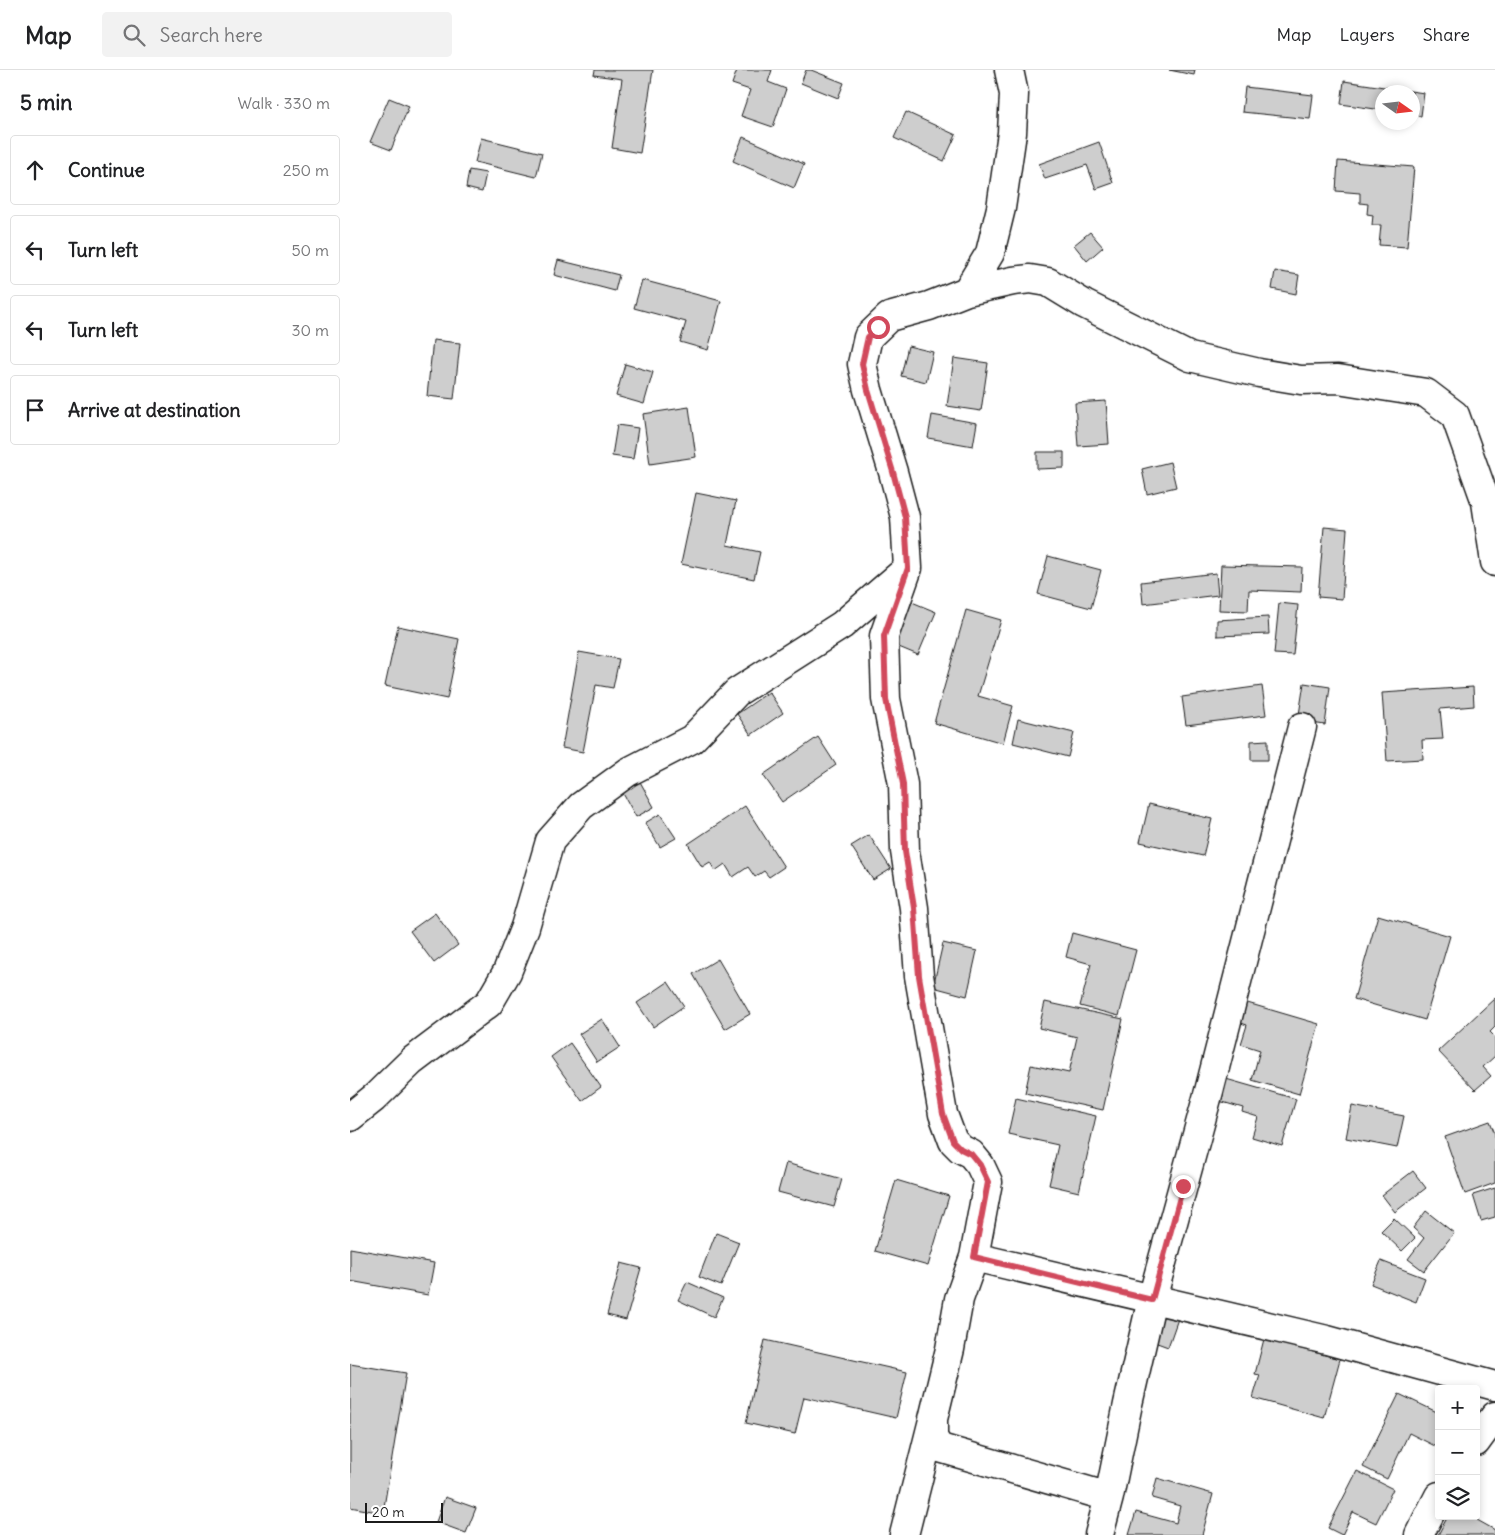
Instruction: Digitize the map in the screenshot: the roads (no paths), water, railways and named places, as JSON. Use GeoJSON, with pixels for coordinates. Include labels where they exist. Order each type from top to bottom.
{"type":"FeatureCollection","features":[{"type":"Feature","properties":{"kind":"street"},"geometry":{"type":"LineString","coordinates":[[967,291],[990,253],[1001,208],[1012,133],[1014,94],[1009,70]]}},
{"type":"Feature","properties":{"kind":"street"},"geometry":{"type":"LineString","coordinates":[[904,1535],[950,1349],[959,1299],[974,1257],[988,1182],[980,1165],[971,1154],[961,1149],[953,1141],[943,1114],[919,976],[914,908],[905,851],[903,784],[886,699],[884,636],[908,568],[905,517],[862,364],[868,337],[889,318],[929,306],[967,291],[1030,279],[1048,282],[1084,304],[1190,356],[1259,373],[1301,380],[1338,379],[1426,393],[1455,414],[1486,502],[1495,562]]}},
{"type":"Feature","properties":{"kind":"street"},"geometry":{"type":"LineString","coordinates":[[350,1117],[374,1098],[412,1061],[489,1003],[507,972],[525,927],[550,841],[581,806],[628,772],[692,739],[737,692],[842,626],[908,568]]}},
{"type":"Feature","properties":{"kind":"street"},"geometry":{"type":"LineString","coordinates":[[1098,1535],[1109,1497],[1152,1300],[1209,1090],[1302,727]]}},
{"type":"Feature","properties":{"kind":"street"},"geometry":{"type":"LineString","coordinates":[[974,1257],[1327,1340],[1495,1386]]}},
{"type":"Feature","properties":{"kind":"street"},"geometry":{"type":"LineString","coordinates":[[1480,1437],[1495,1416]]}},
{"type":"Feature","properties":{"kind":"street"},"geometry":{"type":"LineString","coordinates":[[933,1419],[933,1438],[940,1448],[1109,1497]]}},
{"type":"Feature","properties":{"kind":"street"},"geometry":{"type":"LineString","coordinates":[[1419,1535],[1435,1504]]}}]}
